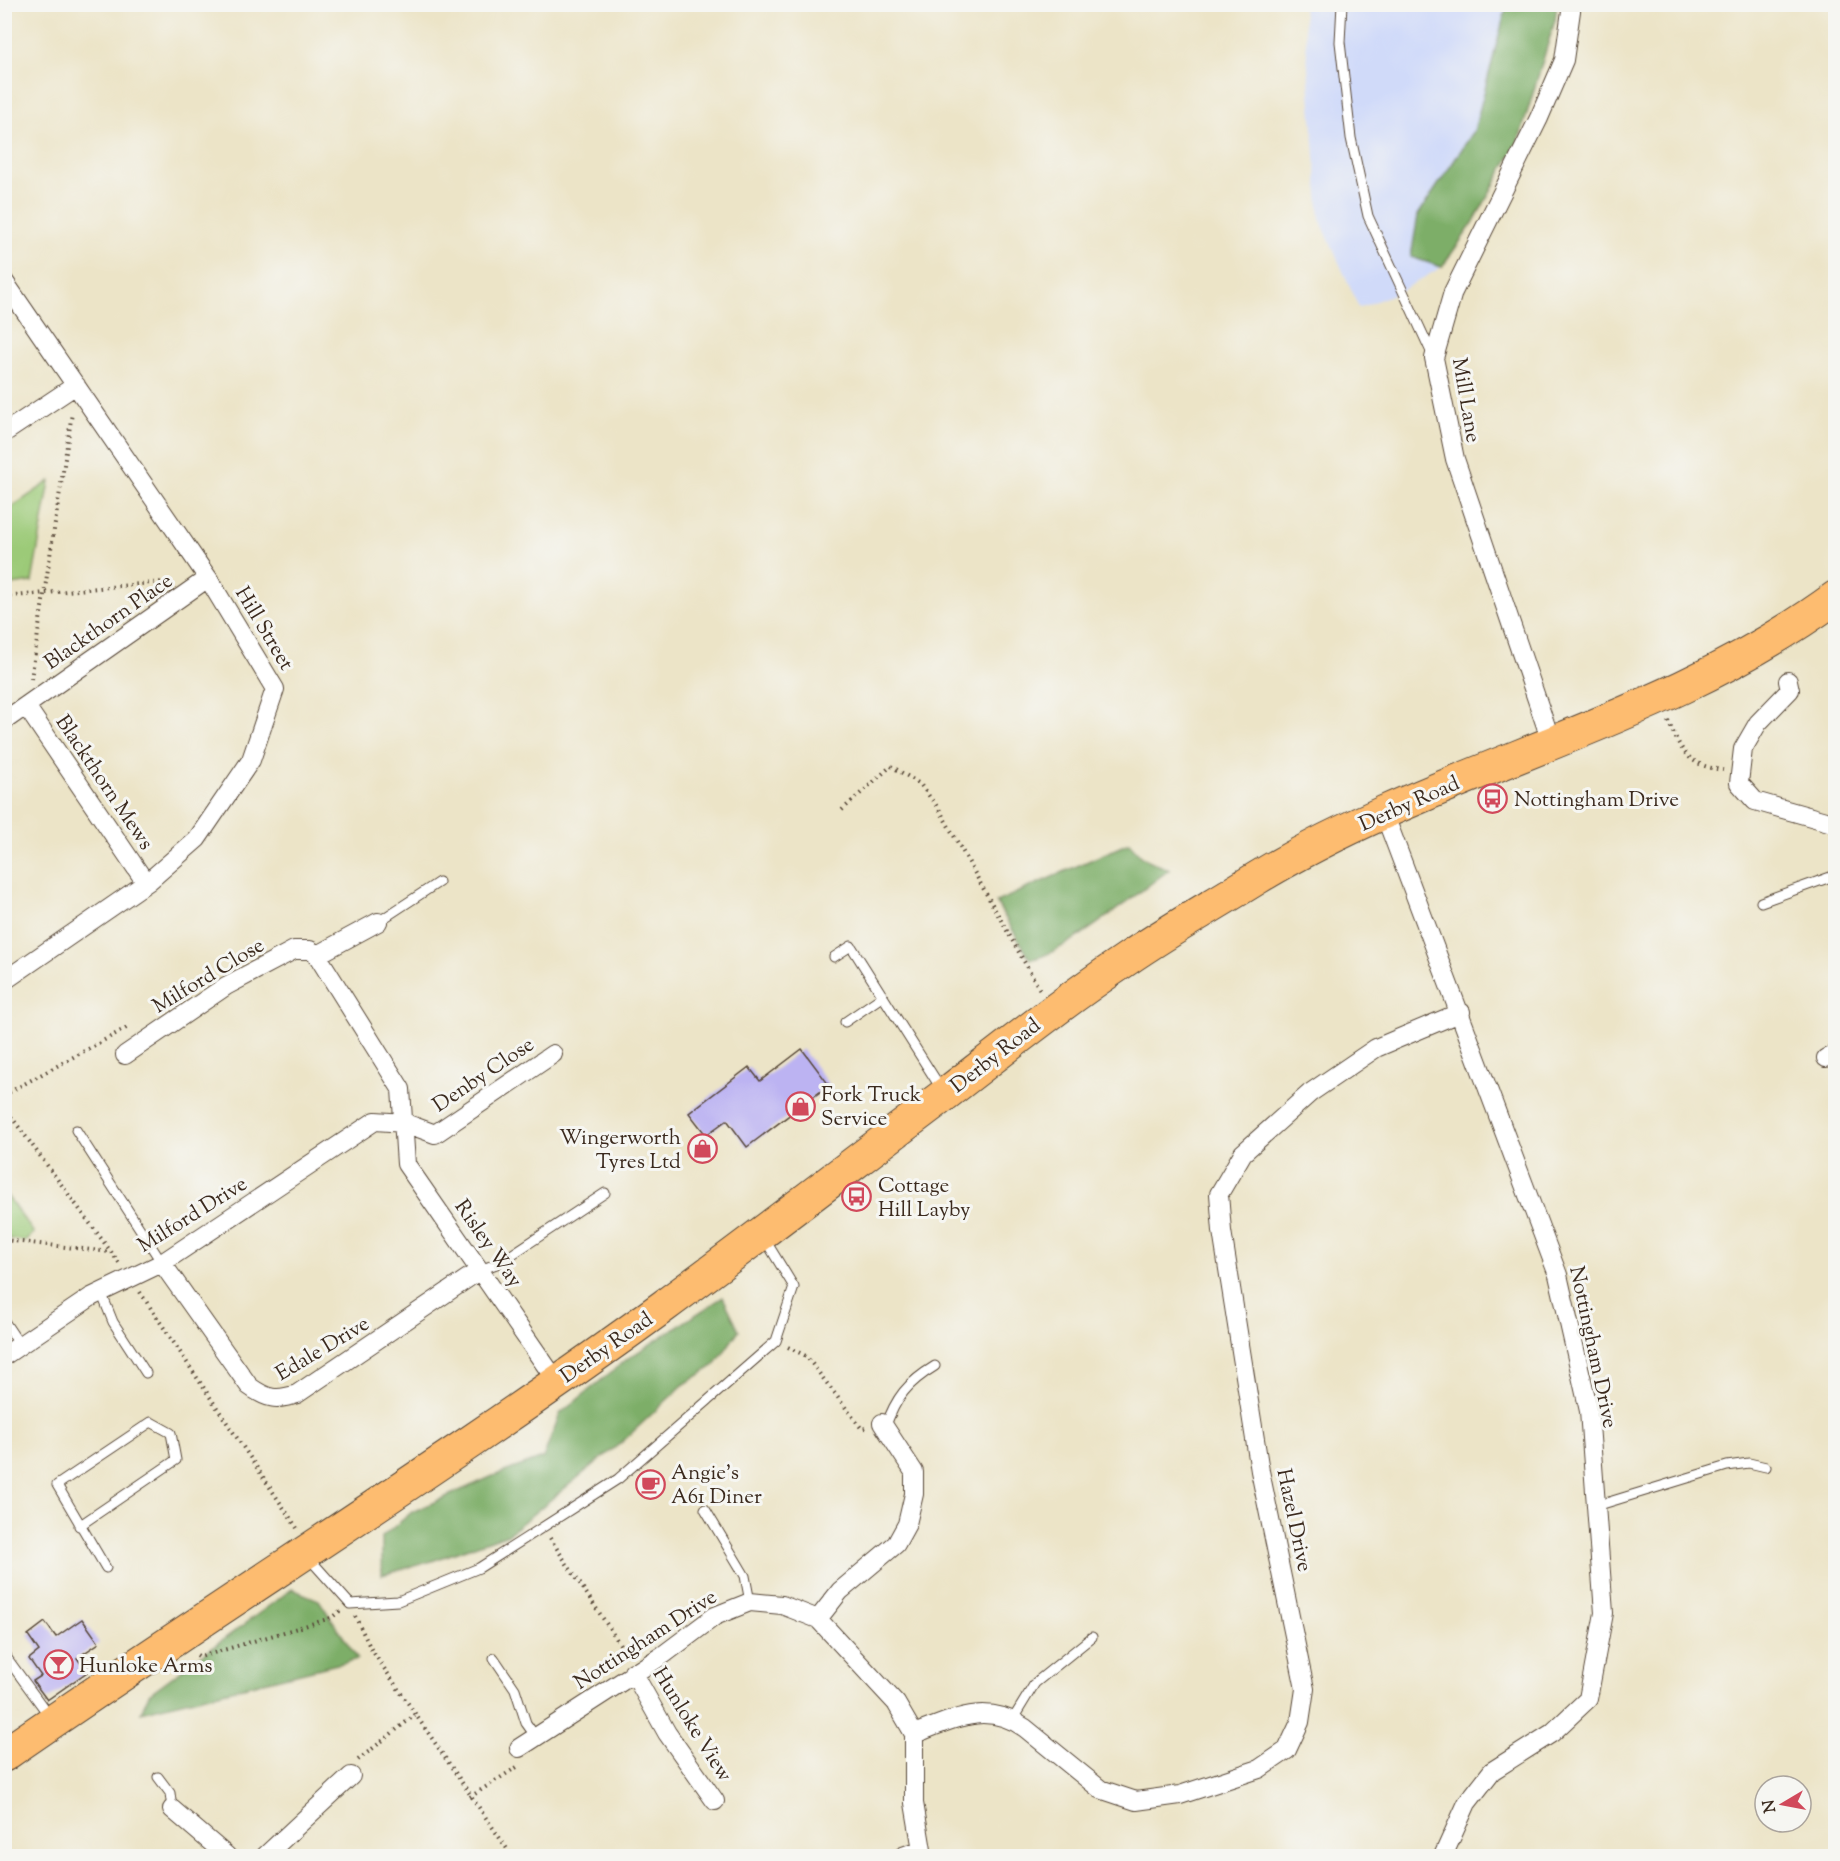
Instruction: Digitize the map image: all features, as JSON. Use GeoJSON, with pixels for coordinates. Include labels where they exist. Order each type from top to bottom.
{"type":"FeatureCollection","features":[{"type":"Feature","properties":{"kind":"highway","name":"Derby Road"},"geometry":{"type":"LineString","coordinates":[[4,1755],[557,1382],[761,1232],[1052,1012],[1130,957],[1265,874],[1384,813],[1658,700],[1718,671],[1798,625],[1836,597]]}},
{"type":"Feature","properties":{"kind":"street","name":"Mill Lane"},"geometry":{"type":"LineString","coordinates":[[1552,744],[1455,459],[1434,358],[1453,292],[1539,118],[1564,60],[1572,4]]}},
{"type":"Feature","properties":{"kind":"street","name":"Hill Street"},"geometry":{"type":"LineString","coordinates":[[4,281],[208,578],[275,689],[251,760],[197,839],[146,883],[4,981]]}},
{"type":"Feature","properties":{"kind":"street"},"geometry":{"type":"LineString","coordinates":[[4,433],[76,385]]}},
{"type":"Feature","properties":{"kind":"street","name":"Blackthorn Place"},"geometry":{"type":"LineString","coordinates":[[4,721],[208,578]]}},
{"type":"Feature","properties":{"kind":"street"},"geometry":{"type":"LineString","coordinates":[[1788,681],[1790,690],[1758,723],[1743,749],[1739,783],[1755,801],[1836,824]]}},
{"type":"Feature","properties":{"kind":"street","name":"Blackthorn Mews"},"geometry":{"type":"LineString","coordinates":[[26,706],[146,883]]}},
{"type":"Feature","properties":{"kind":"street","name":"Nottingham Drive"},"geometry":{"type":"LineString","coordinates":[[1384,813],[1461,1012],[1558,1275],[1589,1411],[1604,1613],[1588,1700],[1552,1733],[1492,1771],[1467,1803],[1443,1857]]}},
{"type":"Feature","properties":{"kind":"street"},"geometry":{"type":"LineString","coordinates":[[378,922],[317,955],[401,1089],[405,1123]]}},
{"type":"Feature","properties":{"kind":"street","name":"Milford Close"},"geometry":{"type":"LineString","coordinates":[[125,1054],[226,986],[294,950],[310,950],[317,955]]}},
{"type":"Feature","properties":{"kind":"street","name":"Hazel Drive"},"geometry":{"type":"LineString","coordinates":[[914,1734],[964,1715],[994,1713],[1013,1719],[1100,1789],[1136,1801],[1180,1795],[1259,1769],[1287,1750],[1300,1722],[1305,1689],[1260,1470],[1222,1231],[1219,1194],[1243,1153],[1310,1093],[1376,1048],[1461,1012]]}},
{"type":"Feature","properties":{"kind":"street","name":"Denby Close"},"geometry":{"type":"LineString","coordinates":[[405,1123],[435,1134],[553,1054]]}},
{"type":"Feature","properties":{"kind":"street","name":"Milford Drive"},"geometry":{"type":"LineString","coordinates":[[4,1356],[101,1292],[162,1263],[375,1121],[405,1123]]}},
{"type":"Feature","properties":{"kind":"street","name":"Risley Way"},"geometry":{"type":"LineString","coordinates":[[405,1123],[406,1164],[557,1382]]}},
{"type":"Feature","properties":{"kind":"street","name":"Edale Drive"},"geometry":{"type":"LineString","coordinates":[[162,1263],[249,1386],[264,1397],[278,1400],[297,1394],[480,1270]]}},
{"type":"Feature","properties":{"kind":"street"},"geometry":{"type":"LineString","coordinates":[[818,1619],[840,1592],[896,1544],[908,1524],[914,1494],[914,1472],[883,1426]]}},
{"type":"Feature","properties":{"kind":"street","name":"Nottingham Drive"},"geometry":{"type":"LineString","coordinates":[[519,1748],[663,1655],[715,1616],[750,1602],[782,1605],[818,1619],[896,1703],[914,1734]]}},
{"type":"Feature","properties":{"kind":"street","name":"Hunloke View"},"geometry":{"type":"LineString","coordinates":[[635,1671],[667,1733],[715,1801]]}},
{"type":"Feature","properties":{"kind":"street"},"geometry":{"type":"LineString","coordinates":[[903,1857],[921,1853],[914,1803],[914,1734]]}},
{"type":"Feature","properties":{"kind":"street"},"geometry":{"type":"LineString","coordinates":[[265,1857],[351,1776]]}},
{"type":"Feature","properties":{"kind":"street"},"geometry":{"type":"LineString","coordinates":[[172,1809],[226,1857]]}},
{"type":"Feature","properties":{"kind":"lane"},"geometry":{"type":"LineString","coordinates":[[1342,4],[1340,42],[1351,138],[1368,216],[1434,358]]}},
{"type":"Feature","properties":{"kind":"lane"},"geometry":{"type":"LineString","coordinates":[[1761,902],[1836,875]]}},
{"type":"Feature","properties":{"kind":"lane"},"geometry":{"type":"LineString","coordinates":[[378,922],[439,882]]}},
{"type":"Feature","properties":{"kind":"lane"},"geometry":{"type":"LineString","coordinates":[[834,957],[852,946],[944,1095]]}},
{"type":"Feature","properties":{"kind":"lane"},"geometry":{"type":"LineString","coordinates":[[845,1022],[883,996]]}},
{"type":"Feature","properties":{"kind":"lane"},"geometry":{"type":"LineString","coordinates":[[76,1130],[162,1263]]}},
{"type":"Feature","properties":{"kind":"lane"},"geometry":{"type":"LineString","coordinates":[[480,1270],[499,1263],[605,1193]]}},
{"type":"Feature","properties":{"kind":"lane"},"geometry":{"type":"LineString","coordinates":[[307,1551],[350,1604],[398,1601],[479,1568],[618,1479],[777,1341],[794,1287],[761,1232]]}},
{"type":"Feature","properties":{"kind":"lane"},"geometry":{"type":"LineString","coordinates":[[101,1292],[113,1322],[146,1373]]}},
{"type":"Feature","properties":{"kind":"lane"},"geometry":{"type":"LineString","coordinates":[[4,1322],[20,1345]]}},
{"type":"Feature","properties":{"kind":"lane"},"geometry":{"type":"LineString","coordinates":[[883,1426],[902,1391],[935,1366]]}},
{"type":"Feature","properties":{"kind":"lane"},"geometry":{"type":"LineString","coordinates":[[79,1526],[176,1460],[171,1433],[151,1422],[57,1485],[79,1526],[106,1568]]}},
{"type":"Feature","properties":{"kind":"lane"},"geometry":{"type":"LineString","coordinates":[[1596,1506],[1726,1466],[1749,1463],[1766,1467]]}},
{"type":"Feature","properties":{"kind":"lane"},"geometry":{"type":"LineString","coordinates":[[705,1509],[745,1576],[750,1602]]}},
{"type":"Feature","properties":{"kind":"lane"},"geometry":{"type":"LineString","coordinates":[[1013,1719],[1035,1683],[1092,1637]]}},
{"type":"Feature","properties":{"kind":"lane"},"geometry":{"type":"LineString","coordinates":[[4,1654],[53,1721]]}},
{"type":"Feature","properties":{"kind":"lane"},"geometry":{"type":"LineString","coordinates":[[494,1658],[515,1689],[526,1723],[536,1737]]}},
{"type":"Feature","properties":{"kind":"lane"},"geometry":{"type":"LineString","coordinates":[[158,1777],[170,1793],[172,1809]]}},
{"type":"Feature","properties":{"kind":"path"},"geometry":{"type":"LineString","coordinates":[[26,706],[76,385]]}},
{"type":"Feature","properties":{"kind":"path"},"geometry":{"type":"LineString","coordinates":[[4,597],[44,591],[208,578]]}},
{"type":"Feature","properties":{"kind":"path"},"geometry":{"type":"LineString","coordinates":[[842,810],[891,766],[920,784],[939,808],[1052,1012]]}},
{"type":"Feature","properties":{"kind":"path"},"geometry":{"type":"LineString","coordinates":[[4,1095],[139,1022]]}},
{"type":"Feature","properties":{"kind":"path"},"geometry":{"type":"LineString","coordinates":[[4,1107],[130,1278],[307,1551]]}},
{"type":"Feature","properties":{"kind":"path"},"geometry":{"type":"LineString","coordinates":[[4,1240],[111,1252]]}},
{"type":"Feature","properties":{"kind":"path"},"geometry":{"type":"LineString","coordinates":[[777,1341],[806,1356],[862,1429],[883,1426]]}},
{"type":"Feature","properties":{"kind":"path"},"geometry":{"type":"LineString","coordinates":[[544,1528],[635,1671]]}},
{"type":"Feature","properties":{"kind":"path"},"geometry":{"type":"LineString","coordinates":[[174,1641],[200,1657],[331,1618],[350,1604],[371,1649],[512,1857]]}},
{"type":"Feature","properties":{"kind":"path"},"geometry":{"type":"LineString","coordinates":[[351,1776],[354,1763],[415,1715]]}},
{"type":"Feature","properties":{"kind":"path"},"geometry":{"type":"LineString","coordinates":[[470,1797],[516,1768],[519,1748]]}},
{"type":"Feature","properties":{"kind":"shaded area"},"geometry":{"type":"Polygon","coordinates":[[[1303,5],[1557,5],[1555,20],[1473,223],[1442,267],[1401,291],[1359,308],[1320,219],[1303,5]]]}},
{"type":"Feature","properties":{"kind":"green space"},"geometry":{"type":"Polygon","coordinates":[[[1507,5],[1557,5],[1555,20],[1519,140],[1473,223],[1442,267],[1411,257],[1418,215],[1474,131],[1507,5]]]}},
{"type":"Feature","properties":{"kind":"green space"},"geometry":{"type":"Polygon","coordinates":[[[50,481],[32,582],[5,586],[5,512],[50,481]]]}},
{"type":"Feature","properties":{"kind":"green space"},"geometry":{"type":"Polygon","coordinates":[[[1129,843],[1142,857],[1169,870],[1080,936],[1043,956],[1030,959],[996,902],[1129,843]]]}},
{"type":"Feature","properties":{"kind":"green space"},"geometry":{"type":"Polygon","coordinates":[[[4,1192],[34,1233],[24,1241],[5,1238],[4,1192]]]}},
{"type":"Feature","properties":{"kind":"green space"},"geometry":{"type":"Polygon","coordinates":[[[723,1297],[739,1330],[715,1365],[683,1385],[622,1442],[508,1534],[432,1561],[382,1575],[382,1537],[412,1512],[493,1476],[543,1458],[560,1414],[627,1359],[723,1297]]]}},
{"type":"Feature","properties":{"kind":"green space"},"geometry":{"type":"Polygon","coordinates":[[[292,1589],[319,1600],[358,1659],[141,1712],[149,1694],[292,1589]]]}},
{"type":"Feature","properties":{"kind":"building"},"geometry":{"type":"Polygon","coordinates":[[[802,1049],[829,1085],[747,1147],[727,1120],[706,1135],[689,1113],[749,1067],[760,1081],[802,1049]]]}},
{"type":"Feature","properties":{"kind":"building","name":"Hunloke Arms"},"geometry":{"type":"Polygon","coordinates":[[[82,1619],[99,1643],[77,1658],[87,1672],[47,1700],[33,1681],[41,1676],[29,1659],[39,1651],[28,1635],[45,1622],[56,1637],[82,1619]]]}},
{"type":"Feature","properties":{"kind":"place","name":"Nottingham Drive"},"geometry":{"type":"Point","coordinates":[1493,799]}},
{"type":"Feature","properties":{"kind":"place","name":"Fork Truck Service"},"geometry":{"type":"Point","coordinates":[800,1106]}},
{"type":"Feature","properties":{"kind":"place","name":"Wingerworth Tyres Ltd"},"geometry":{"type":"Point","coordinates":[702,1149]}},
{"type":"Feature","properties":{"kind":"place","name":"Cottage Hill Layby"},"geometry":{"type":"Point","coordinates":[857,1197]}},
{"type":"Feature","properties":{"kind":"place","name":"Angie's A61 Diner"},"geometry":{"type":"Point","coordinates":[650,1484]}},
{"type":"Feature","properties":{"kind":"place","name":"Hunloke Arms"},"geometry":{"type":"Point","coordinates":[58,1665]}}]}
